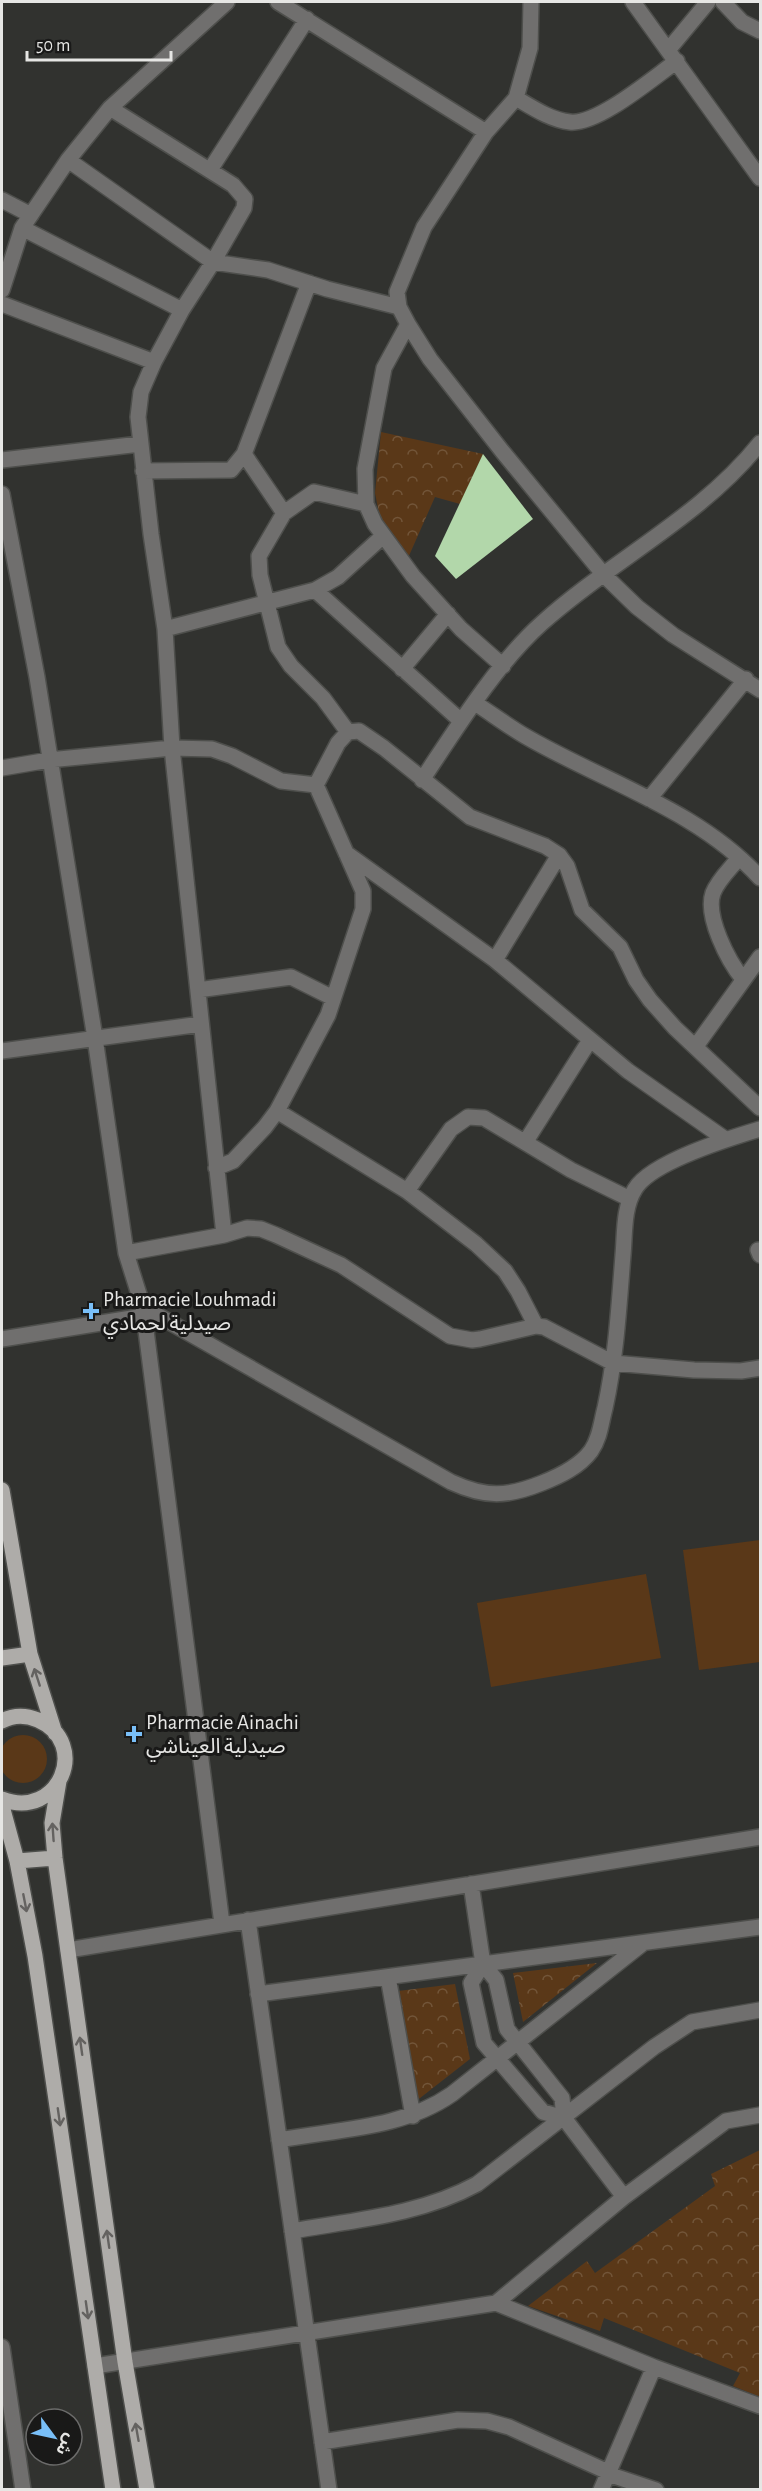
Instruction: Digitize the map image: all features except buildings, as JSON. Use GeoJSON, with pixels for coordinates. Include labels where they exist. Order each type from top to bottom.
{"type":"FeatureCollection","features":[{"type":"Feature","properties":{"kind":"main road"},"geometry":{"type":"LineString","coordinates":[[2,1490],[30,1654],[65,1756],[52,1823],[55,1858],[124,2362],[147,2490]]}},
{"type":"Feature","properties":{"kind":"main road"},"geometry":{"type":"LineString","coordinates":[[2,1658],[30,1654]]}},
{"type":"Feature","properties":{"kind":"main road"},"geometry":{"type":"LineString","coordinates":[[2,1721],[18,1716],[32,1717],[45,1723],[55,1732]]}},
{"type":"Feature","properties":{"kind":"main road"},"geometry":{"type":"LineString","coordinates":[[2,1799],[26,1804],[39,1800],[51,1792],[59,1781]]}},
{"type":"Feature","properties":{"kind":"main road"},"geometry":{"type":"LineString","coordinates":[[2,1806],[16,1861],[35,1956],[113,2490]]}},
{"type":"Feature","properties":{"kind":"main road"},"geometry":{"type":"LineString","coordinates":[[16,1861],[55,1858]]}},
{"type":"Feature","properties":{"kind":"street"},"geometry":{"type":"LineString","coordinates":[[2,290],[22,228],[68,160],[110,108],[227,2]]}},
{"type":"Feature","properties":{"kind":"street"},"geometry":{"type":"LineString","coordinates":[[278,2],[486,132]]}},
{"type":"Feature","properties":{"kind":"street"},"geometry":{"type":"LineString","coordinates":[[531,2],[530,48],[516,98],[486,132],[424,227],[397,292],[399,307],[430,359],[494,442],[604,575],[637,607],[673,635],[720,666],[746,679],[760,690]]}},
{"type":"Feature","properties":{"kind":"street"},"geometry":{"type":"LineString","coordinates":[[633,2],[760,178]]}},
{"type":"Feature","properties":{"kind":"street"},"geometry":{"type":"LineString","coordinates":[[516,98],[550,117],[573,123],[589,119],[618,104],[673,55],[708,2]]}},
{"type":"Feature","properties":{"kind":"street"},"geometry":{"type":"LineString","coordinates":[[723,2],[741,21],[760,31]]}},
{"type":"Feature","properties":{"kind":"street"},"geometry":{"type":"LineString","coordinates":[[210,170],[307,20]]}},
{"type":"Feature","properties":{"kind":"street"},"geometry":{"type":"LineString","coordinates":[[110,108],[233,185],[244,198],[240,218],[182,310],[154,362],[141,392],[138,417],[143,471],[165,629],[172,748],[224,1235]]}},
{"type":"Feature","properties":{"kind":"street"},"geometry":{"type":"LineString","coordinates":[[68,160],[213,262],[268,270],[399,307]]}},
{"type":"Feature","properties":{"kind":"street"},"geometry":{"type":"LineString","coordinates":[[2,201],[31,215]]}},
{"type":"Feature","properties":{"kind":"street"},"geometry":{"type":"LineString","coordinates":[[22,228],[182,310]]}},
{"type":"Feature","properties":{"kind":"street"},"geometry":{"type":"LineString","coordinates":[[143,471],[231,470],[244,454],[309,283]]}},
{"type":"Feature","properties":{"kind":"street"},"geometry":{"type":"LineString","coordinates":[[2,304],[154,362]]}},
{"type":"Feature","properties":{"kind":"street"},"geometry":{"type":"LineString","coordinates":[[408,324],[384,368],[368,450],[366,504],[375,524],[413,576],[461,629],[504,666]]}},
{"type":"Feature","properties":{"kind":"street"},"geometry":{"type":"LineString","coordinates":[[422,780],[461,721],[540,625],[714,491],[760,443]]}},
{"type":"Feature","properties":{"kind":"street"},"geometry":{"type":"LineString","coordinates":[[2,460],[140,444]]}},
{"type":"Feature","properties":{"kind":"street"},"geometry":{"type":"LineString","coordinates":[[244,454],[284,513]]}},
{"type":"Feature","properties":{"kind":"street"},"geometry":{"type":"LineString","coordinates":[[348,732],[323,698],[291,666],[278,646],[266,603],[259,556],[284,513],[314,492],[366,504]]}},
{"type":"Feature","properties":{"kind":"street"},"geometry":{"type":"LineString","coordinates":[[2,494],[21,587],[95,1038],[126,1253],[143,1311],[222,1924]]}},
{"type":"Feature","properties":{"kind":"street"},"geometry":{"type":"LineString","coordinates":[[165,629],[315,590],[338,577],[383,536]]}},
{"type":"Feature","properties":{"kind":"street"},"geometry":{"type":"LineString","coordinates":[[315,590],[461,721]]}},
{"type":"Feature","properties":{"kind":"street"},"geometry":{"type":"LineString","coordinates":[[402,669],[448,614]]}},
{"type":"Feature","properties":{"kind":"street"},"geometry":{"type":"LineString","coordinates":[[649,799],[746,679]]}},
{"type":"Feature","properties":{"kind":"street"},"geometry":{"type":"LineString","coordinates":[[475,703],[525,736],[649,799],[713,838],[760,878]]}},
{"type":"Feature","properties":{"kind":"street"},"geometry":{"type":"LineString","coordinates":[[316,785],[338,743],[348,732],[359,731],[470,817],[545,846],[559,855],[567,866],[582,910],[620,946],[636,981],[650,1000],[760,1108]]}},
{"type":"Feature","properties":{"kind":"street"},"geometry":{"type":"LineString","coordinates":[[2,768],[49,760],[172,748],[212,749],[232,756],[281,781],[316,785]]}},
{"type":"Feature","properties":{"kind":"street"},"geometry":{"type":"LineString","coordinates":[[216,1168],[233,1161],[277,1112],[328,1015],[363,909],[363,891],[316,785]]}},
{"type":"Feature","properties":{"kind":"street"},"geometry":{"type":"LineString","coordinates":[[346,853],[495,960],[628,1071],[725,1139]]}},
{"type":"Feature","properties":{"kind":"street"},"geometry":{"type":"LineString","coordinates":[[495,960],[559,855]]}},
{"type":"Feature","properties":{"kind":"street"},"geometry":{"type":"LineString","coordinates":[[738,859],[712,894],[712,906],[721,944],[730,964],[743,979]]}},
{"type":"Feature","properties":{"kind":"street"},"geometry":{"type":"LineString","coordinates":[[696,1046],[760,957]]}},
{"type":"Feature","properties":{"kind":"street"},"geometry":{"type":"LineString","coordinates":[[198,990],[291,977],[333,998]]}},
{"type":"Feature","properties":{"kind":"street"},"geometry":{"type":"LineString","coordinates":[[2,1051],[201,1024]]}},
{"type":"Feature","properties":{"kind":"street"},"geometry":{"type":"LineString","coordinates":[[526,1141],[590,1040]]}},
{"type":"Feature","properties":{"kind":"street"},"geometry":{"type":"LineString","coordinates":[[277,1112],[407,1191],[476,1244],[505,1271],[536,1326]]}},
{"type":"Feature","properties":{"kind":"street"},"geometry":{"type":"LineString","coordinates":[[407,1191],[450,1129],[468,1117],[484,1118],[526,1141],[571,1170],[630,1199]]}},
{"type":"Feature","properties":{"kind":"street"},"geometry":{"type":"LineString","coordinates":[[2,1339],[143,1311],[451,1482],[482,1494],[510,1494],[525,1490],[573,1468],[586,1456],[598,1437],[613,1363],[630,1199],[643,1179],[662,1167],[725,1139],[760,1129]]}},
{"type":"Feature","properties":{"kind":"street"},"geometry":{"type":"LineString","coordinates":[[126,1253],[224,1235],[247,1228],[261,1229],[341,1266],[450,1336],[472,1340],[536,1326],[544,1327],[613,1363],[694,1370],[741,1371],[760,1368]]}},
{"type":"Feature","properties":{"kind":"street"},"geometry":{"type":"LineString","coordinates":[[68,1950],[760,1837]]}},
{"type":"Feature","properties":{"kind":"street"},"geometry":{"type":"LineString","coordinates":[[471,1884],[483,1964],[496,1980],[507,2029],[562,2098],[564,2118],[624,2197]]}},
{"type":"Feature","properties":{"kind":"street"},"geometry":{"type":"LineString","coordinates":[[248,1920],[329,2490]]}},
{"type":"Feature","properties":{"kind":"street"},"geometry":{"type":"LineString","coordinates":[[258,1994],[760,1927]]}},
{"type":"Feature","properties":{"kind":"street"},"geometry":{"type":"LineString","coordinates":[[279,2140],[383,2123],[413,2116],[438,2104],[644,1942]]}},
{"type":"Feature","properties":{"kind":"street"},"geometry":{"type":"LineString","coordinates":[[483,1964],[471,1983],[484,2043],[543,2112],[564,2118]]}},
{"type":"Feature","properties":{"kind":"street"},"geometry":{"type":"LineString","coordinates":[[387,1977],[413,2116]]}},
{"type":"Feature","properties":{"kind":"street"},"geometry":{"type":"LineString","coordinates":[[292,2231],[378,2217],[444,2200],[477,2184],[654,2046],[692,2022],[760,2010]]}},
{"type":"Feature","properties":{"kind":"street"},"geometry":{"type":"LineString","coordinates":[[95,2366],[496,2303],[624,2197],[726,2121],[760,2115]]}},
{"type":"Feature","properties":{"kind":"street"},"geometry":{"type":"LineString","coordinates":[[496,2303],[654,2367],[760,2406]]}},
{"type":"Feature","properties":{"kind":"street"},"geometry":{"type":"LineString","coordinates":[[2,2347],[23,2490]]}},
{"type":"Feature","properties":{"kind":"street"},"geometry":{"type":"LineString","coordinates":[[601,2490],[654,2367]]}},
{"type":"Feature","properties":{"kind":"street"},"geometry":{"type":"LineString","coordinates":[[322,2442],[458,2420],[487,2421],[508,2427],[608,2473],[656,2490]]}},
{"type":"Feature","properties":{"kind":"green space"},"geometry":{"type":"Polygon","coordinates":[[[381,432],[483,454],[460,504],[435,497],[408,558],[380,518],[375,493],[381,432]]]}},
{"type":"Feature","properties":{"kind":"green space"},"geometry":{"type":"Polygon","coordinates":[[[760,1540],[760,1662],[699,1670],[683,1550],[760,1540]]]}},
{"type":"Feature","properties":{"kind":"green space"},"geometry":{"type":"Polygon","coordinates":[[[646,1574],[661,1658],[491,1687],[477,1603],[646,1574]]]}},
{"type":"Feature","properties":{"kind":"green space"},"geometry":{"type":"Polygon","coordinates":[[[23,1735],[40,1742],[47,1759],[40,1776],[23,1783],[6,1776],[-1,1759],[6,1742],[23,1735]]]}},
{"type":"Feature","properties":{"kind":"green space"},"geometry":{"type":"Polygon","coordinates":[[[597,1963],[523,2022],[513,1973],[597,1963]]]}},
{"type":"Feature","properties":{"kind":"green space"},"geometry":{"type":"Polygon","coordinates":[[[455,1984],[470,2059],[415,2102],[398,1991],[455,1984]]]}},
{"type":"Feature","properties":{"kind":"green space"},"geometry":{"type":"Polygon","coordinates":[[[760,2150],[760,2397],[733,2386],[740,2373],[604,2318],[600,2331],[528,2306],[587,2261],[595,2273],[715,2186],[711,2174],[760,2150]]]}},
{"type":"Feature","properties":{"kind":"place","name":"Pharmacie Louhmadi صيدلية لحمادي"},"geometry":{"type":"Point","coordinates":[91,1311]}},
{"type":"Feature","properties":{"kind":"place","name":"Pharmacie Ainachi صيدلية العيناشي"},"geometry":{"type":"Point","coordinates":[134,1734]}}]}
